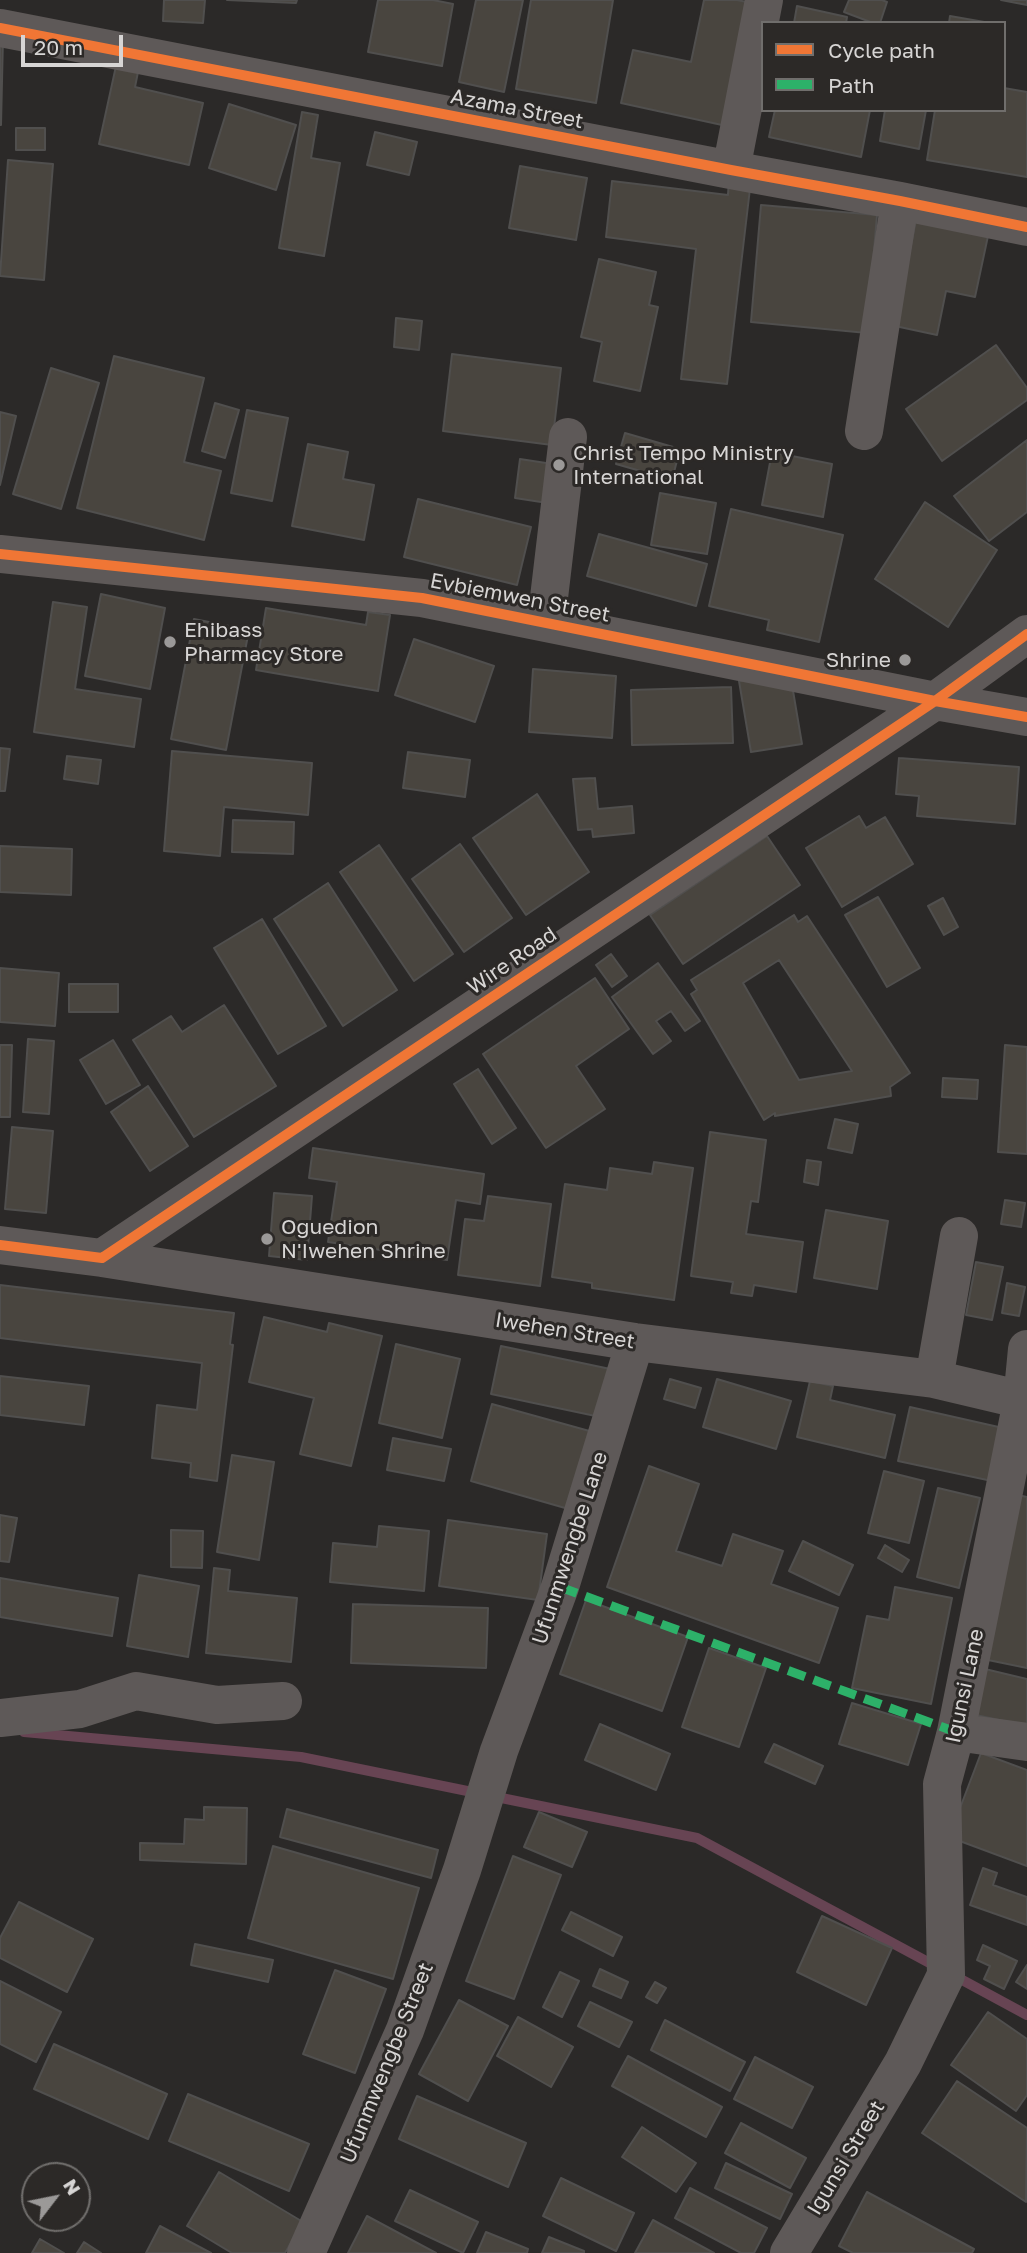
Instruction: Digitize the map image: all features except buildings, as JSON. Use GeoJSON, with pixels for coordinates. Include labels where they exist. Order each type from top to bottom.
{"type":"FeatureCollection","features":[{"type":"Feature","properties":{"kind":"street"},"geometry":{"type":"LineString","coordinates":[[731,170],[764,0]]}},
{"type":"Feature","properties":{"kind":"street","name":"Azama Street"},"geometry":{"type":"LineString","coordinates":[[0,28],[900,201],[1027,228]]}},
{"type":"Feature","properties":{"kind":"street"},"geometry":{"type":"LineString","coordinates":[[864,430],[900,201]]}},
{"type":"Feature","properties":{"kind":"street"},"geometry":{"type":"LineString","coordinates":[[546,623],[568,437]]}},
{"type":"Feature","properties":{"kind":"street","name":"Evbiemwen Street"},"geometry":{"type":"LineString","coordinates":[[0,554],[422,598],[1027,717]]}},
{"type":"Feature","properties":{"kind":"street","name":"Wire Road"},"geometry":{"type":"LineString","coordinates":[[102,1258],[935,701],[1027,634]]}},
{"type":"Feature","properties":{"kind":"street"},"geometry":{"type":"LineString","coordinates":[[934,1379],[959,1236]]}},
{"type":"Feature","properties":{"kind":"street"},"geometry":{"type":"LineString","coordinates":[[0,1245],[102,1258]]}},
{"type":"Feature","properties":{"kind":"street","name":"Iwehen Street"},"geometry":{"type":"LineString","coordinates":[[102,1258],[635,1342],[934,1379],[1024,1401]]}},
{"type":"Feature","properties":{"kind":"street","name":"Ufunmwengbe Lane"},"geometry":{"type":"LineString","coordinates":[[462,1870],[499,1751],[561,1587],[635,1342]]}},
{"type":"Feature","properties":{"kind":"street","name":"Igunsi Lane"},"geometry":{"type":"LineString","coordinates":[[946,1975],[942,1784],[956,1732],[1024,1401],[1027,1349]]}},
{"type":"Feature","properties":{"kind":"street"},"geometry":{"type":"LineString","coordinates":[[0,1718],[80,1709],[136,1691],[217,1705],[283,1701]]}},
{"type":"Feature","properties":{"kind":"street"},"geometry":{"type":"LineString","coordinates":[[956,1732],[1027,1742]]}},
{"type":"Feature","properties":{"kind":"street","name":"Ufunmwengbe Street"},"geometry":{"type":"LineString","coordinates":[[306,2253],[405,2030],[462,1870]]}},
{"type":"Feature","properties":{"kind":"street","name":"Igunsi Street"},"geometry":{"type":"LineString","coordinates":[[789,2253],[903,2063],[946,1975]]}},
{"type":"Feature","properties":{"kind":"waterway"},"geometry":{"type":"LineString","coordinates":[[24,1732],[301,1757],[697,1838],[939,1968]]}},
{"type":"Feature","properties":{"kind":"waterway"},"geometry":{"type":"LineString","coordinates":[[953,1975],[1027,2015]]}},
{"type":"Feature","properties":{"kind":"marked path"},"geometry":{"type":"LineString","coordinates":[[560,1587],[956,1732]]}},
{"type":"Feature","properties":{"kind":"cycle path"},"geometry":{"type":"LineString","coordinates":[[0,28],[1027,227]]}},
{"type":"Feature","properties":{"kind":"cycle path"},"geometry":{"type":"LineString","coordinates":[[0,554],[422,598],[1027,717]]}},
{"type":"Feature","properties":{"kind":"cycle path"},"geometry":{"type":"LineString","coordinates":[[0,1245],[102,1258],[935,701],[1027,634]]}},
{"type":"Feature","properties":{"kind":"place","name":"Christ Tempo Ministry International"},"geometry":{"type":"Point","coordinates":[559,465]}},
{"type":"Feature","properties":{"kind":"place","name":"Ehibass Pharmacy Store"},"geometry":{"type":"Point","coordinates":[170,642]}},
{"type":"Feature","properties":{"kind":"place","name":"Shrine"},"geometry":{"type":"Point","coordinates":[905,660]}},
{"type":"Feature","properties":{"kind":"place","name":"Oguedion N'Iwehen Shrine"},"geometry":{"type":"Point","coordinates":[267,1239]}}]}
